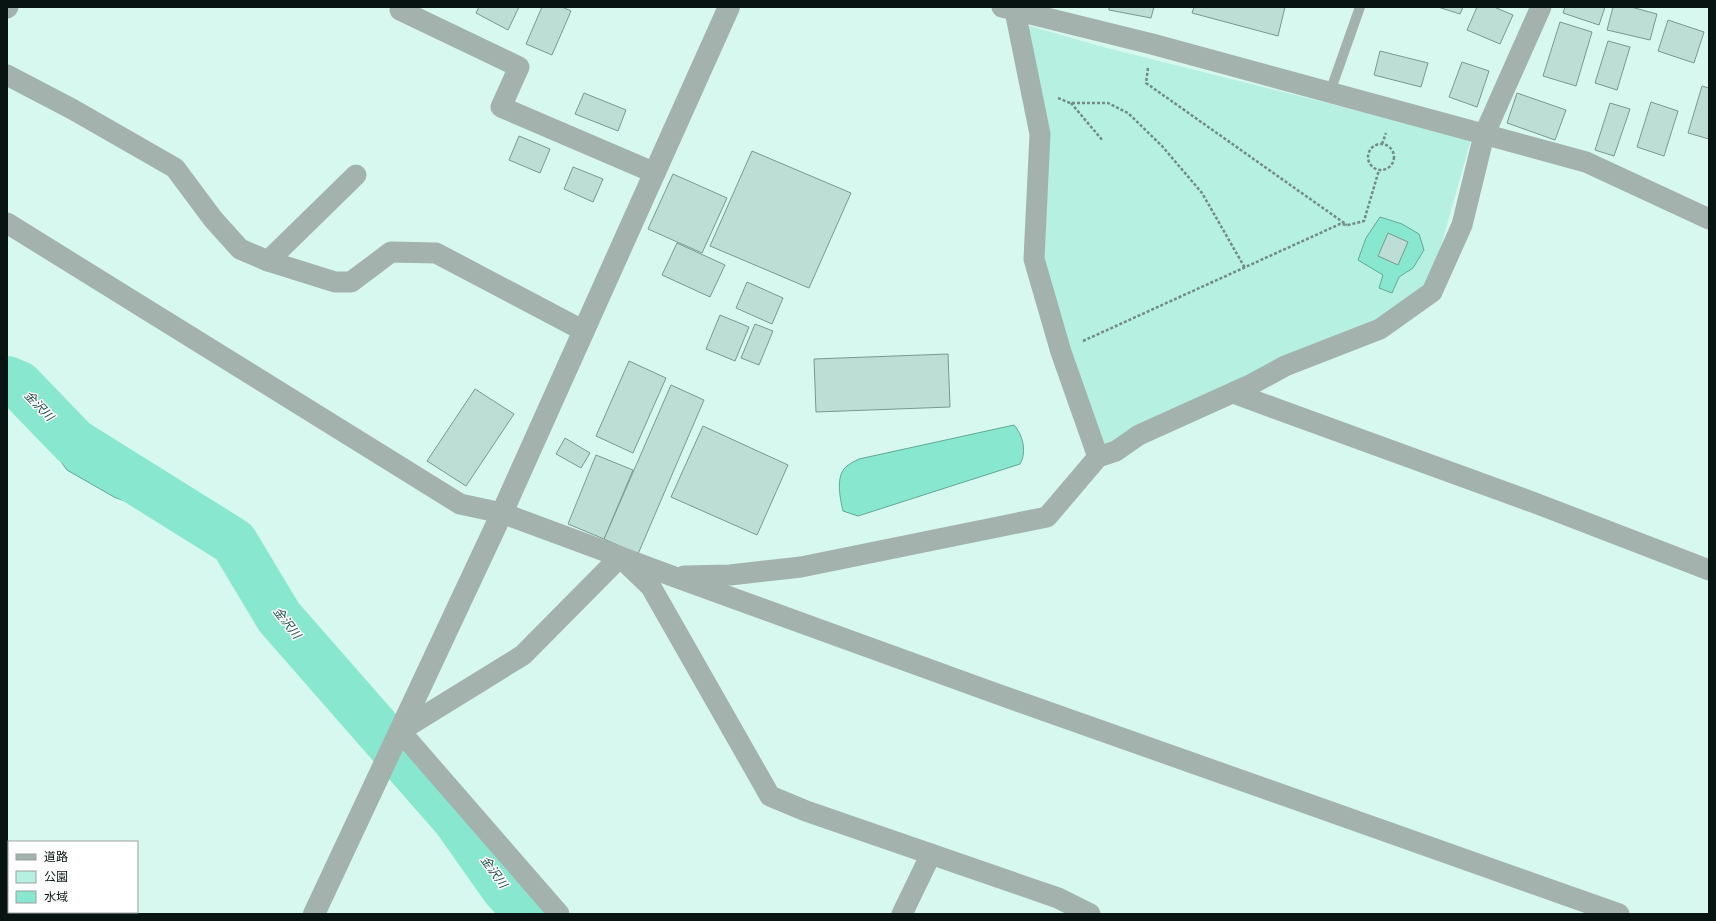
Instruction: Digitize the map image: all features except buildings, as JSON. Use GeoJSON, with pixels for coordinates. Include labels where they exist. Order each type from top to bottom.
{"type":"FeatureCollection","features":[{"type":"Feature","properties":{"kind":"street"},"geometry":{"type":"LineString","coordinates":[[402,7],[400,10],[519,67],[501,106],[655,173]]}},
{"type":"Feature","properties":{"kind":"street"},"geometry":{"type":"LineString","coordinates":[[314,914],[502,513],[729,7]]}},
{"type":"Feature","properties":{"kind":"street"},"geometry":{"type":"LineString","coordinates":[[672,576],[730,575],[800,567],[1047,518],[1098,458],[1116,451],[1139,435],[1233,393],[1285,366],[1380,329],[1432,292],[1462,225],[1484,135],[1542,7]]}},
{"type":"Feature","properties":{"kind":"street"},"geometry":{"type":"LineString","coordinates":[[1098,458],[1061,352],[1034,259],[1040,134],[1031,89],[1008,9],[1152,44],[1586,162],[1709,218]]}},
{"type":"Feature","properties":{"kind":"street"},"geometry":{"type":"LineString","coordinates":[[7,75],[72,109],[174,168],[213,219],[240,249],[268,261],[335,282],[351,282],[391,252],[436,253],[584,331]]}},
{"type":"Feature","properties":{"kind":"street"},"geometry":{"type":"LineString","coordinates":[[268,261],[356,175]]}},
{"type":"Feature","properties":{"kind":"street"},"geometry":{"type":"LineString","coordinates":[[7,223],[460,504],[502,513],[989,691],[1619,914]]}},
{"type":"Feature","properties":{"kind":"street"},"geometry":{"type":"LineString","coordinates":[[1233,393],[1535,503],[1709,570]]}},
{"type":"Feature","properties":{"kind":"street"},"geometry":{"type":"LineString","coordinates":[[400,731],[523,654],[620,557]]}},
{"type":"Feature","properties":{"kind":"street"},"geometry":{"type":"LineString","coordinates":[[620,557],[651,587],[770,796],[806,811],[1058,898],[1090,914]]}},
{"type":"Feature","properties":{"kind":"street"},"geometry":{"type":"LineString","coordinates":[[400,731],[559,914]]}},
{"type":"Feature","properties":{"kind":"street"},"geometry":{"type":"LineString","coordinates":[[902,914],[931,854]]}},
{"type":"Feature","properties":{"kind":"lane"},"geometry":{"type":"LineString","coordinates":[[1330,92],[1360,7]]}},
{"type":"Feature","properties":{"kind":"path"},"geometry":{"type":"LineString","coordinates":[[1152,44],[1146,83],[1348,225]]}},
{"type":"Feature","properties":{"kind":"path"},"geometry":{"type":"LineString","coordinates":[[1031,89],[1070,103],[1108,103],[1128,112],[1162,146],[1202,193],[1245,268]]}},
{"type":"Feature","properties":{"kind":"path"},"geometry":{"type":"LineString","coordinates":[[1070,103],[1103,141]]}},
{"type":"Feature","properties":{"kind":"path"},"geometry":{"type":"LineString","coordinates":[[1382,144],[1393,150],[1394,159],[1391,167],[1379,170],[1371,166],[1368,162],[1368,154],[1373,146],[1382,144]]}},
{"type":"Feature","properties":{"kind":"path"},"geometry":{"type":"LineString","coordinates":[[1061,352],[1340,224],[1348,225],[1364,220],[1379,170]]}},
{"type":"Feature","properties":{"kind":"green space"},"geometry":{"type":"Polygon","coordinates":[[[1026,25],[1103,47],[1471,139],[1432,278],[1382,319],[1100,450],[1040,257],[1050,130],[1038,88],[1026,25]]]}},
{"type":"Feature","properties":{"kind":"water"},"geometry":{"type":"Polygon","coordinates":[[[1380,217],[1402,224],[1419,234],[1424,250],[1413,268],[1399,277],[1392,293],[1379,288],[1383,275],[1358,260],[1366,238],[1380,217]]]}},
{"type":"Feature","properties":{"kind":"water"},"geometry":{"type":"Polygon","coordinates":[[[17,372],[58,439],[82,458],[118,482],[152,499],[235,530],[249,547],[283,608],[300,629],[287,635],[276,620],[231,546],[184,524],[114,497],[67,470],[23,409],[7,398],[7,387],[17,372]]]}},
{"type":"Feature","properties":{"kind":"water"},"geometry":{"type":"Polygon","coordinates":[[[1014,425],[1020,434],[1024,449],[1020,464],[858,516],[843,511],[839,487],[841,475],[847,466],[859,459],[1014,425]]]}},
{"type":"Feature","properties":{"kind":"water"},"geometry":{"type":"Polygon","coordinates":[[[314,642],[351,680],[376,714],[375,746],[332,682],[301,649],[314,642]]]}},
{"type":"Feature","properties":{"kind":"water"},"geometry":{"type":"Polygon","coordinates":[[[412,760],[515,889],[504,898],[402,772],[412,760]]]}},
{"type":"Feature","properties":{"kind":"water"},"geometry":{"type":"Polygon","coordinates":[[[532,906],[539,914],[520,914],[532,906]]]}},
{"type":"Feature","properties":{"kind":"waterway","name":"金沢川"},"geometry":{"type":"LineString","coordinates":[[7,380],[19,385],[74,442],[234,542],[279,617],[456,819],[504,887],[528,914]]}}]}
